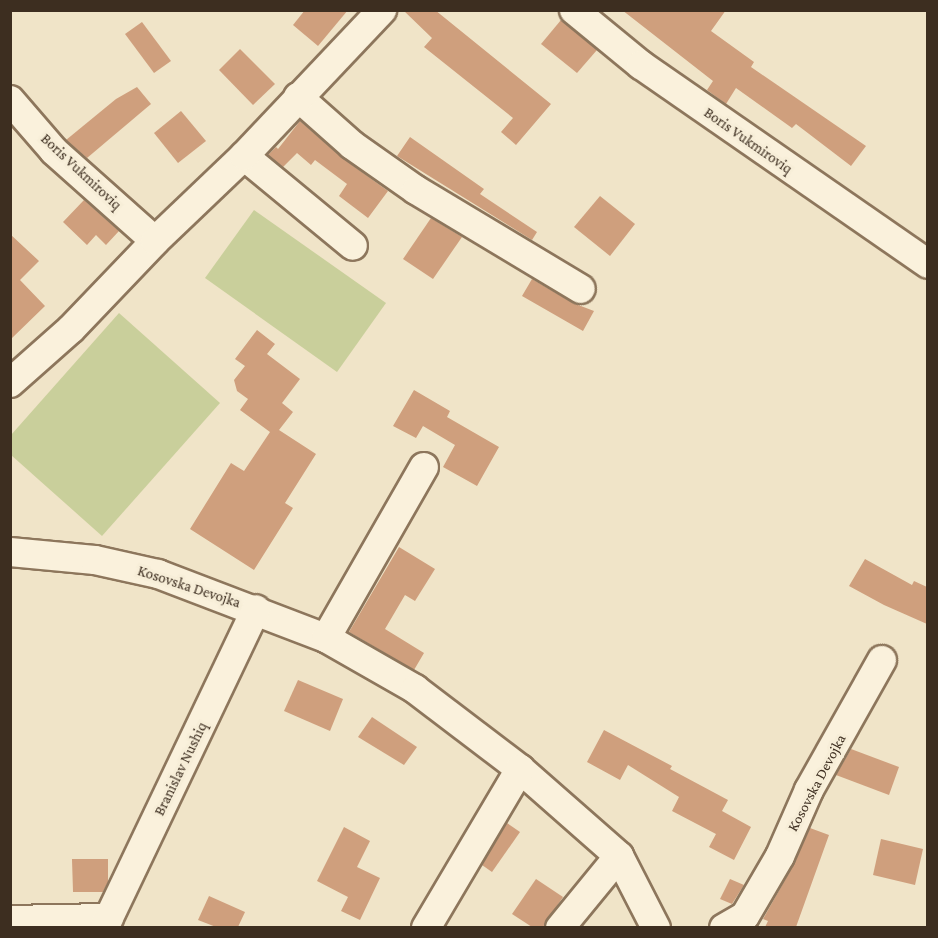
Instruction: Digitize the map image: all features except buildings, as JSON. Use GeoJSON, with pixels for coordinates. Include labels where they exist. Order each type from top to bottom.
{"type":"FeatureCollection","features":[{"type":"Feature","properties":{"kind":"street"},"geometry":{"type":"LineString","coordinates":[[10,383],[71,329],[155,241],[244,156],[382,10]]}},
{"type":"Feature","properties":{"kind":"street","name":"Boris Vukmiroviq"},"geometry":{"type":"LineString","coordinates":[[574,10],[641,65],[927,264]]}},
{"type":"Feature","properties":{"kind":"street"},"geometry":{"type":"LineString","coordinates":[[298,97],[352,145],[416,190],[581,290]]}},
{"type":"Feature","properties":{"kind":"street","name":"Boris Vukmiroviq"},"geometry":{"type":"LineString","coordinates":[[10,100],[54,151],[155,241]]}},
{"type":"Feature","properties":{"kind":"street"},"geometry":{"type":"LineString","coordinates":[[244,156],[352,246]]}},
{"type":"Feature","properties":{"kind":"street"},"geometry":{"type":"LineString","coordinates":[[326,638],[424,467]]}},
{"type":"Feature","properties":{"kind":"street","name":"Kosovska Devojka"},"geometry":{"type":"LineString","coordinates":[[10,552],[95,560],[158,574],[256,609],[326,638],[415,689],[520,769],[619,856],[656,927]]}},
{"type":"Feature","properties":{"kind":"street","name":"Branislav Nushiq"},"geometry":{"type":"LineString","coordinates":[[106,922],[256,609]]}},
{"type":"Feature","properties":{"kind":"street","name":"Kosovska Devojka"},"geometry":{"type":"LineString","coordinates":[[724,927],[745,916],[763,886],[780,856],[809,790],[882,660]]}},
{"type":"Feature","properties":{"kind":"street"},"geometry":{"type":"LineString","coordinates":[[426,927],[520,769]]}},
{"type":"Feature","properties":{"kind":"street"},"geometry":{"type":"LineString","coordinates":[[560,927],[619,856]]}},
{"type":"Feature","properties":{"kind":"street"},"geometry":{"type":"LineString","coordinates":[[10,920],[106,922]]}},
{"type":"Feature","properties":{"kind":"green space"},"geometry":{"type":"Polygon","coordinates":[[[254,210],[386,303],[337,372],[205,278],[254,210]]]}},
{"type":"Feature","properties":{"kind":"green space"},"geometry":{"type":"Polygon","coordinates":[[[119,313],[220,403],[102,536],[11,455],[11,435],[119,313]]]}}]}
